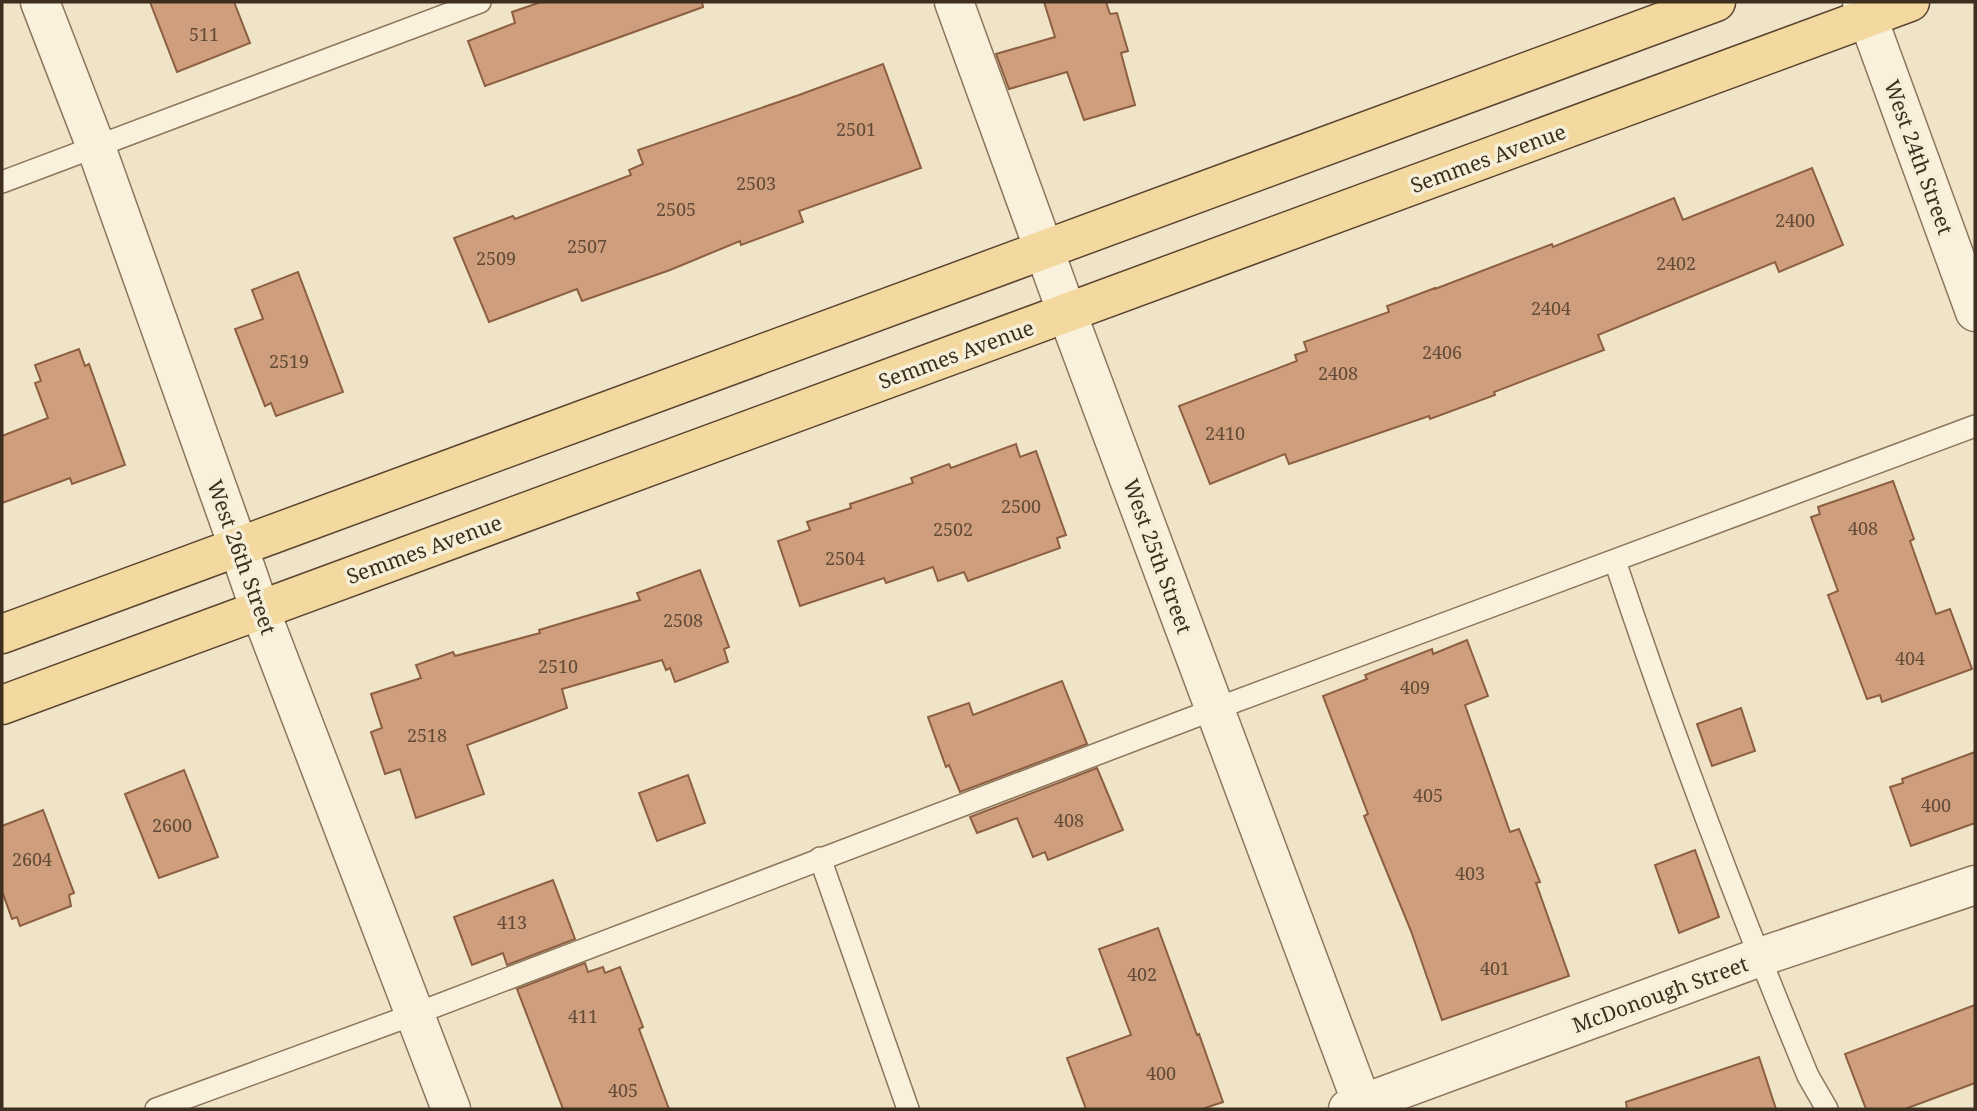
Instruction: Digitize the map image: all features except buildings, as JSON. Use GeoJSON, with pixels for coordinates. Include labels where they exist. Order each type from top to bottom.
{"type":"FeatureCollection","features":[{"type":"Feature","properties":{"kind":"main road"},"geometry":{"type":"LineString","coordinates":[[2,634],[1717,2]]}},
{"type":"Feature","properties":{"kind":"main road","name":"Semmes Avenue"},"geometry":{"type":"LineString","coordinates":[[2,705],[1067,313],[1865,9],[1910,2]]}},
{"type":"Feature","properties":{"kind":"street","name":"West 26th Street"},"geometry":{"type":"LineString","coordinates":[[40,2],[96,147],[260,610],[451,1109]]}},
{"type":"Feature","properties":{"kind":"street","name":"West 25th Street"},"geometry":{"type":"LineString","coordinates":[[954,2],[1215,709],[1358,1108]]}},
{"type":"Feature","properties":{"kind":"street","name":"West 24th Street"},"geometry":{"type":"LineString","coordinates":[[1865,9],[1975,312]]}},
{"type":"Feature","properties":{"kind":"street","name":"McDonough Street"},"geometry":{"type":"LineString","coordinates":[[1358,1108],[1760,957],[1975,886]]}},
{"type":"Feature","properties":{"kind":"lane"},"geometry":{"type":"LineString","coordinates":[[2,182],[480,2]]}},
{"type":"Feature","properties":{"kind":"lane"},"geometry":{"type":"LineString","coordinates":[[156,1109],[415,1014],[1215,709],[1975,426]]}},
{"type":"Feature","properties":{"kind":"lane"},"geometry":{"type":"LineString","coordinates":[[1615,561],[1658,689],[1760,957],[1808,1076],[1828,1109]]}},
{"type":"Feature","properties":{"kind":"lane"},"geometry":{"type":"LineString","coordinates":[[820,858],[908,1109]]}}]}
